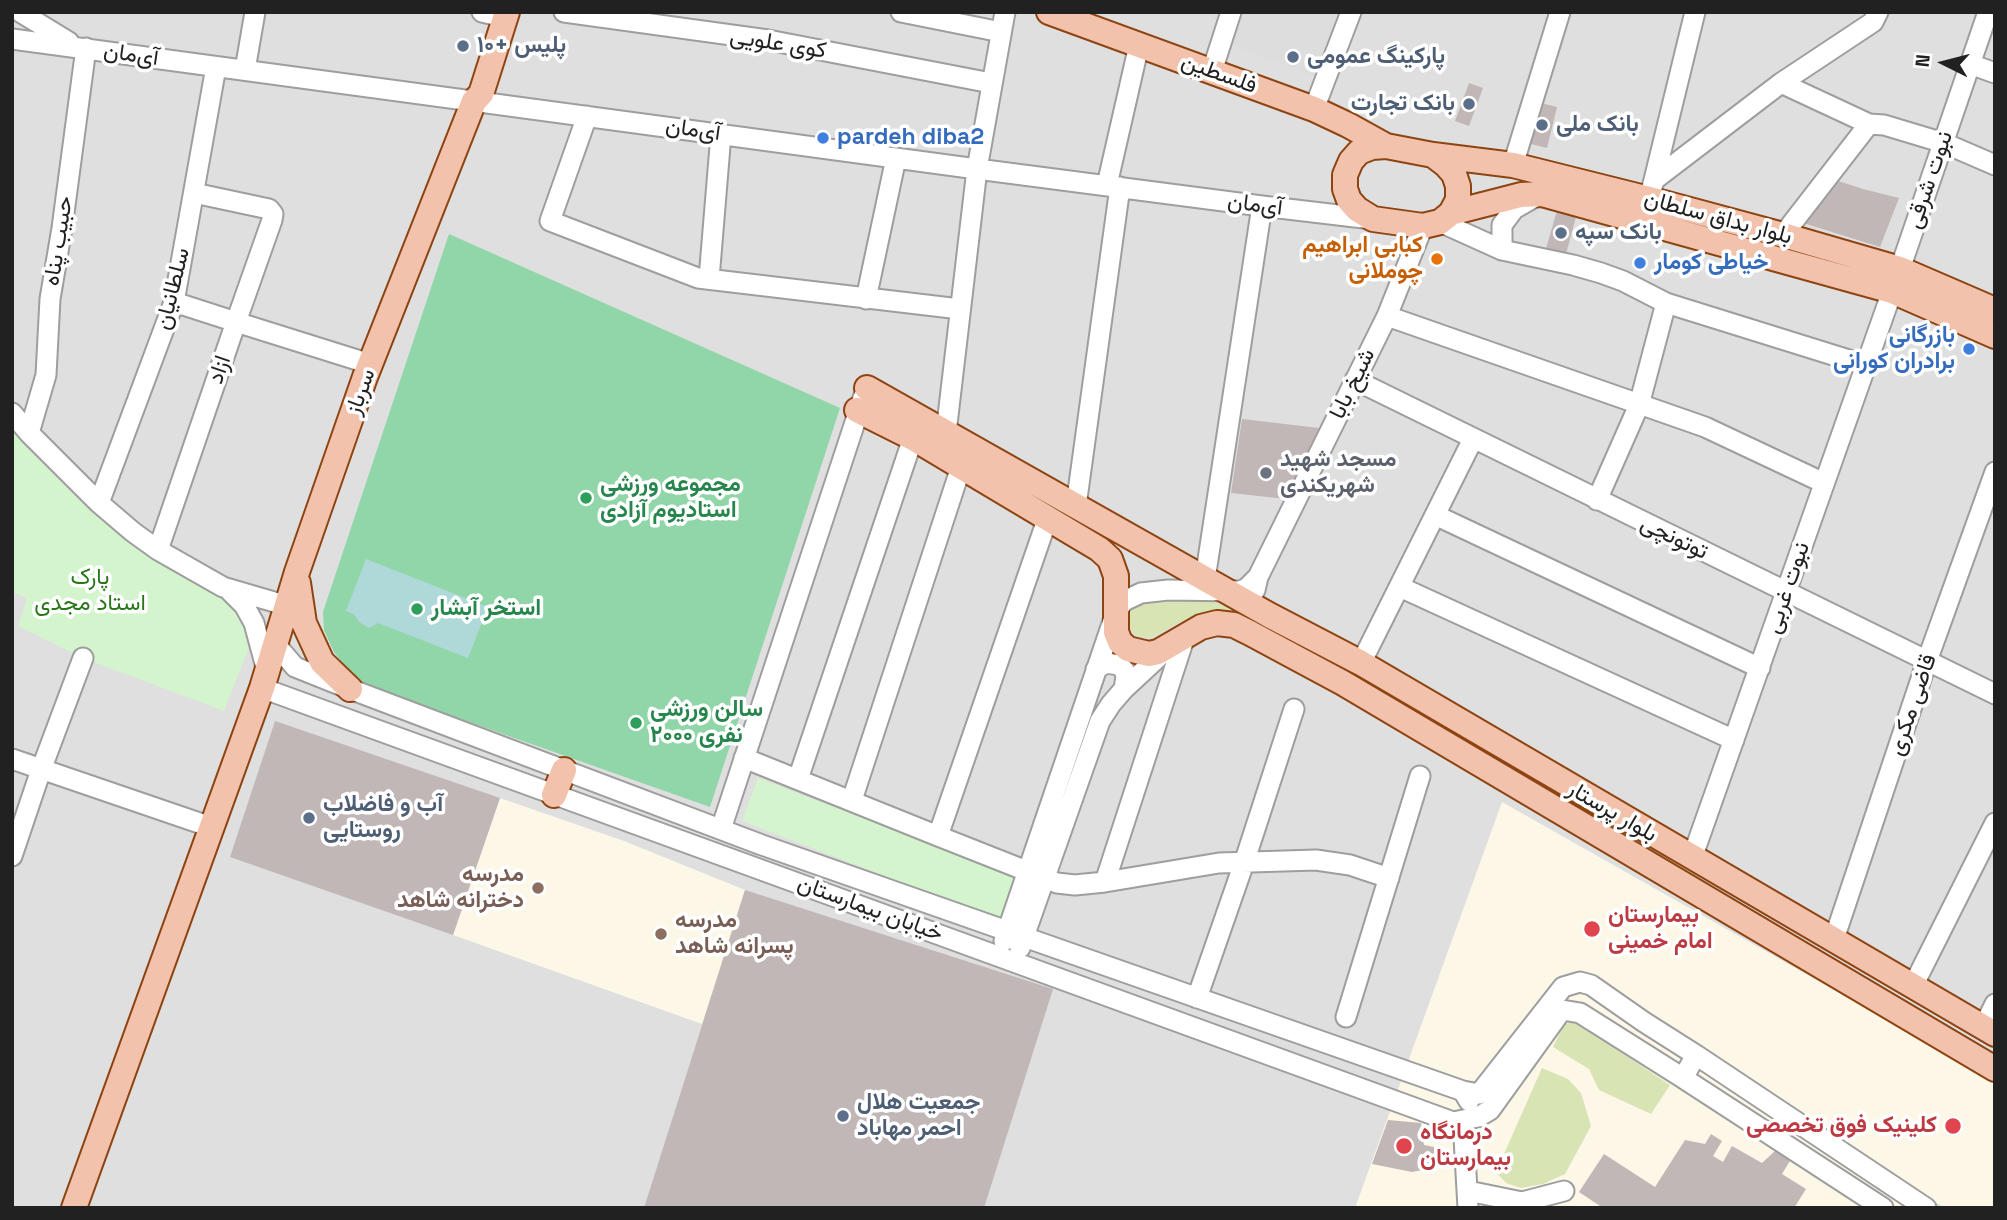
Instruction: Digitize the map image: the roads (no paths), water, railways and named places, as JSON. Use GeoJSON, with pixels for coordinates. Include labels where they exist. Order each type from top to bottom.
{"type":"FeatureCollection","features":[{"type":"Feature","properties":{"kind":"main road","name":"فلسطین"},"geometry":{"type":"LineString","coordinates":[[1049,12],[1096,20],[1139,45],[1314,109],[1385,146]]}},
{"type":"Feature","properties":{"kind":"main road","name":"سرباز"},"geometry":{"type":"LineString","coordinates":[[74,1208],[265,680],[297,572],[370,365],[474,101],[474,92],[497,13]]}},
{"type":"Feature","properties":{"kind":"main road"},"geometry":{"type":"LineString","coordinates":[[1438,220],[1458,200],[1458,186],[1454,174],[1433,155],[1385,146],[1359,152],[1351,161],[1345,175],[1345,189],[1349,200],[1373,219],[1438,220],[1521,195],[1542,194],[1896,280],[1995,337]]}},
{"type":"Feature","properties":{"kind":"main road","name":"بلوار بداق سلطان"},"geometry":{"type":"LineString","coordinates":[[1433,155],[1513,165],[1651,190],[1783,235],[1896,280],[1995,310]]}},
{"type":"Feature","properties":{"kind":"main road"},"geometry":{"type":"LineString","coordinates":[[867,388],[942,443],[961,467],[1048,517],[1099,549],[1110,559],[1116,576],[1116,632],[1120,642],[1128,649],[1149,654],[1177,642],[1201,627],[1217,623],[1234,625],[1354,690],[1995,1069]]}},
{"type":"Feature","properties":{"kind":"main road"},"geometry":{"type":"LineString","coordinates":[[858,410],[912,438],[942,443]]}},
{"type":"Feature","properties":{"kind":"main road","name":"بلوار پرستار"},"geometry":{"type":"LineString","coordinates":[[942,443],[1076,506],[1269,615],[1361,663],[1989,1031]]}},
{"type":"Feature","properties":{"kind":"main road"},"geometry":{"type":"LineString","coordinates":[[297,572],[304,623],[312,642],[322,662],[350,689]]}},
{"type":"Feature","properties":{"kind":"main road"},"geometry":{"type":"LineString","coordinates":[[554,795],[564,770]]}},
{"type":"Feature","properties":{"kind":"main road","name":"نبوت غربی"},"geometry":{"type":"LineString","coordinates":[[1683,883],[1692,858]]}},
{"type":"Feature","properties":{"kind":"street"},"geometry":{"type":"LineString","coordinates":[[20,12],[81,47]]}},
{"type":"Feature","properties":{"kind":"street"},"geometry":{"type":"LineString","coordinates":[[244,70],[255,12]]}},
{"type":"Feature","properties":{"kind":"street","name":"کوی علویی"},"geometry":{"type":"LineString","coordinates":[[564,12],[768,40],[991,83]]}},
{"type":"Feature","properties":{"kind":"street"},"geometry":{"type":"LineString","coordinates":[[901,12],[1001,32]]}},
{"type":"Feature","properties":{"kind":"street"},"geometry":{"type":"LineString","coordinates":[[942,443],[977,169],[1005,12]]}},
{"type":"Feature","properties":{"kind":"street"},"geometry":{"type":"LineString","coordinates":[[1212,71],[1231,12]]}},
{"type":"Feature","properties":{"kind":"street"},"geometry":{"type":"LineString","coordinates":[[1314,109],[1351,12]]}},
{"type":"Feature","properties":{"kind":"street"},"geometry":{"type":"LineString","coordinates":[[1513,165],[1560,12]]}},
{"type":"Feature","properties":{"kind":"street"},"geometry":{"type":"LineString","coordinates":[[1651,190],[1695,12]]}},
{"type":"Feature","properties":{"kind":"street"},"geometry":{"type":"LineString","coordinates":[[1651,190],[1781,83],[1873,22],[1878,12]]}},
{"type":"Feature","properties":{"kind":"street","name":"نبوت شرقی"},"geometry":{"type":"LineString","coordinates":[[1896,280],[1988,12]]}},
{"type":"Feature","properties":{"kind":"street","name":"آی‌مان"},"geometry":{"type":"LineString","coordinates":[[12,39],[977,169],[1373,219]]}},
{"type":"Feature","properties":{"kind":"street"},"geometry":{"type":"LineString","coordinates":[[1076,506],[1113,186],[1139,45]]}},
{"type":"Feature","properties":{"kind":"street","name":"حبیب پناه"},"geometry":{"type":"LineString","coordinates":[[29,433],[47,375],[50,299],[62,228],[81,47]]}},
{"type":"Feature","properties":{"kind":"street"},"geometry":{"type":"LineString","coordinates":[[1970,64],[1995,73]]}},
{"type":"Feature","properties":{"kind":"street","name":"سلطانیان"},"geometry":{"type":"LineString","coordinates":[[99,502],[174,302],[216,67]]}},
{"type":"Feature","properties":{"kind":"street"},"geometry":{"type":"LineString","coordinates":[[1781,83],[1870,124],[1884,125],[1944,143],[1995,164]]}},
{"type":"Feature","properties":{"kind":"street"},"geometry":{"type":"LineString","coordinates":[[587,116],[550,221],[698,278],[960,309]]}},
{"type":"Feature","properties":{"kind":"street"},"geometry":{"type":"LineString","coordinates":[[1783,235],[1870,124]]}},
{"type":"Feature","properties":{"kind":"street"},"geometry":{"type":"LineString","coordinates":[[709,279],[721,134]]}},
{"type":"Feature","properties":{"kind":"street"},"geometry":{"type":"LineString","coordinates":[[866,299],[896,158]]}},
{"type":"Feature","properties":{"kind":"street","name":"ازاد"},"geometry":{"type":"LineString","coordinates":[[158,550],[272,214],[269,209],[194,193]]}},
{"type":"Feature","properties":{"kind":"street"},"geometry":{"type":"LineString","coordinates":[[1502,250],[1502,225],[1524,202],[1542,194]]}},
{"type":"Feature","properties":{"kind":"street"},"geometry":{"type":"LineString","coordinates":[[1205,579],[1262,206]]}},
{"type":"Feature","properties":{"kind":"street"},"geometry":{"type":"LineString","coordinates":[[1438,220],[1502,250],[1601,273],[1666,303],[1865,365]]}},
{"type":"Feature","properties":{"kind":"street","name":"شیخ بابا"},"geometry":{"type":"LineString","coordinates":[[1258,577],[1387,316],[1438,220]]}},
{"type":"Feature","properties":{"kind":"street","name":"نبوت غربی"},"geometry":{"type":"LineString","coordinates":[[1692,858],[1896,280]]}},
{"type":"Feature","properties":{"kind":"street"},"geometry":{"type":"LineString","coordinates":[[174,302],[370,365]]}},
{"type":"Feature","properties":{"kind":"street"},"geometry":{"type":"LineString","coordinates":[[1597,500],[1639,405],[1666,303]]}},
{"type":"Feature","properties":{"kind":"street"},"geometry":{"type":"LineString","coordinates":[[1387,316],[1704,427],[1824,483]]}},
{"type":"Feature","properties":{"kind":"street","name":"توتونچی"},"geometry":{"type":"LineString","coordinates":[[1355,380],[1995,694]]}},
{"type":"Feature","properties":{"kind":"street"},"geometry":{"type":"LineString","coordinates":[[721,829],[867,388]]}},
{"type":"Feature","properties":{"kind":"street"},"geometry":{"type":"LineString","coordinates":[[12,413],[99,502],[133,532],[238,598],[249,613],[258,634],[265,680]]}},
{"type":"Feature","properties":{"kind":"street"},"geometry":{"type":"LineString","coordinates":[[798,779],[912,438]]}},
{"type":"Feature","properties":{"kind":"street"},"geometry":{"type":"LineString","coordinates":[[1361,663],[1473,439]]}},
{"type":"Feature","properties":{"kind":"street"},"geometry":{"type":"LineString","coordinates":[[852,800],[961,467]]}},
{"type":"Feature","properties":{"kind":"street","name":"قاضی مکری"},"geometry":{"type":"LineString","coordinates":[[1834,939],[1927,661],[1995,472]]}},
{"type":"Feature","properties":{"kind":"street"},"geometry":{"type":"LineString","coordinates":[[1436,515],[1760,668]]}},
{"type":"Feature","properties":{"kind":"street"},"geometry":{"type":"LineString","coordinates":[[938,836],[1048,517]]}},
{"type":"Feature","properties":{"kind":"street"},"geometry":{"type":"LineString","coordinates":[[1007,959],[1116,612],[1124,601],[1132,596],[1152,591],[1239,592],[1258,577]]}},
{"type":"Feature","properties":{"kind":"street"},"geometry":{"type":"LineString","coordinates":[[1258,577],[1256,599],[1258,605],[1269,615]]}},
{"type":"Feature","properties":{"kind":"street"},"geometry":{"type":"LineString","coordinates":[[223,587],[288,606]]}},
{"type":"Feature","properties":{"kind":"street"},"geometry":{"type":"LineString","coordinates":[[1400,587],[1734,740]]}},
{"type":"Feature","properties":{"kind":"street"},"geometry":{"type":"LineString","coordinates":[[1035,875],[1100,721],[1124,689],[1177,642]]}},
{"type":"Feature","properties":{"kind":"street"},"geometry":{"type":"LineString","coordinates":[[1105,882],[1177,642]]}},
{"type":"Feature","properties":{"kind":"street"},"geometry":{"type":"LineString","coordinates":[[275,645],[295,667],[721,829],[1463,1091],[1479,1094],[1563,987],[1580,982],[1591,985],[1696,1055],[1902,1201],[1926,1208]]}},
{"type":"Feature","properties":{"kind":"street"},"geometry":{"type":"LineString","coordinates":[[12,856],[83,657]]}},
{"type":"Feature","properties":{"kind":"street"},"geometry":{"type":"LineString","coordinates":[[1096,669],[1106,663],[1119,665],[1126,676],[1124,689]]}},
{"type":"Feature","properties":{"kind":"street","name":"خیابان بیمارستان"},"geometry":{"type":"LineString","coordinates":[[265,680],[554,795],[1453,1122],[1471,1118]]}},
{"type":"Feature","properties":{"kind":"street"},"geometry":{"type":"LineString","coordinates":[[1197,998],[1294,709]]}},
{"type":"Feature","properties":{"kind":"street"},"geometry":{"type":"LineString","coordinates":[[744,758],[1057,883],[1075,885],[1105,882],[1219,863],[1316,860],[1350,865],[1389,878]]}},
{"type":"Feature","properties":{"kind":"street"},"geometry":{"type":"LineString","coordinates":[[12,759],[211,827]]}},
{"type":"Feature","properties":{"kind":"street"},"geometry":{"type":"LineString","coordinates":[[1346,1017],[1420,776]]}},
{"type":"Feature","properties":{"kind":"street"},"geometry":{"type":"LineString","coordinates":[[1913,986],[1995,823]]}},
{"type":"Feature","properties":{"kind":"street"},"geometry":{"type":"LineString","coordinates":[[1989,1031],[1995,1004]]}},
{"type":"Feature","properties":{"kind":"street"},"geometry":{"type":"LineString","coordinates":[[1471,1118],[1490,1110],[1562,1010],[1580,1013],[1883,1208]]}},
{"type":"Feature","properties":{"kind":"street"},"geometry":{"type":"LineString","coordinates":[[1683,1078],[1696,1055]]}},
{"type":"Feature","properties":{"kind":"street"},"geometry":{"type":"LineString","coordinates":[[1367,1090],[1378,1061]]}},
{"type":"Feature","properties":{"kind":"street"},"geometry":{"type":"LineString","coordinates":[[1463,1091],[1471,1118],[1468,1199],[1522,1202],[1564,1191]]}},
{"type":"Feature","properties":{"kind":"water","name":"استخر آبشار"},"geometry":{"type":"Polygon","coordinates":[[[366,559],[488,607],[468,658],[378,623],[369,628],[359,622],[354,614],[346,611],[366,559]]]}},
{"type":"Feature","properties":{"kind":"place","name":"پلیس +۱۰"},"geometry":{"type":"Point","coordinates":[463,46]}},
{"type":"Feature","properties":{"kind":"place","name":"پارکینگ عمومی"},"geometry":{"type":"Point","coordinates":[1293,57]}},
{"type":"Feature","properties":{"kind":"place","name":"بانک تجارت"},"geometry":{"type":"Point","coordinates":[1469,104]}},
{"type":"Feature","properties":{"kind":"place","name":"بانک ملی"},"geometry":{"type":"Point","coordinates":[1542,125]}},
{"type":"Feature","properties":{"kind":"place","name":"pardeh diba2"},"geometry":{"type":"Point","coordinates":[823,138]}},
{"type":"Feature","properties":{"kind":"place","name":"بانک سپه"},"geometry":{"type":"Point","coordinates":[1561,233]}},
{"type":"Feature","properties":{"kind":"place","name":"کبابی ابراهیم چوملانی"},"geometry":{"type":"Point","coordinates":[1437,259]}},
{"type":"Feature","properties":{"kind":"place","name":"خیاطی کومار"},"geometry":{"type":"Point","coordinates":[1640,263]}},
{"type":"Feature","properties":{"kind":"place","name":"بازرگانی برادران کورانی"},"geometry":{"type":"Point","coordinates":[1969,349]}},
{"type":"Feature","properties":{"kind":"place","name":"مسجد شهید شهریکندی"},"geometry":{"type":"Point","coordinates":[1266,473]}},
{"type":"Feature","properties":{"kind":"place","name":"مجموعه ورزشی استادیوم آزادی"},"geometry":{"type":"Point","coordinates":[586,498]}},
{"type":"Feature","properties":{"kind":"place","name":"استخر آبشار"},"geometry":{"type":"Point","coordinates":[417,609]}},
{"type":"Feature","properties":{"kind":"place","name":"سالن ورزشی ۲۰۰۰ نفری"},"geometry":{"type":"Point","coordinates":[636,723]}},
{"type":"Feature","properties":{"kind":"place","name":"آب و فاضلاب روستایی"},"geometry":{"type":"Point","coordinates":[309,818]}},
{"type":"Feature","properties":{"kind":"place","name":"مدرسه دخترانه شاهد"},"geometry":{"type":"Point","coordinates":[538,888]}},
{"type":"Feature","properties":{"kind":"place","name":"بیمارستان امام خمینی"},"geometry":{"type":"Point","coordinates":[1592,929]}},
{"type":"Feature","properties":{"kind":"place","name":"مدرسه پسرانه شاهد"},"geometry":{"type":"Point","coordinates":[661,934]}},
{"type":"Feature","properties":{"kind":"place","name":"جمعیت هلال احمر مهاباد"},"geometry":{"type":"Point","coordinates":[843,1116]}},
{"type":"Feature","properties":{"kind":"place","name":"کلینیک فوق تخصصی"},"geometry":{"type":"Point","coordinates":[1953,1126]}},
{"type":"Feature","properties":{"kind":"place","name":"درمانگاه بیمارستان"},"geometry":{"type":"Point","coordinates":[1404,1146]}},
{"type":"Feature","properties":{"kind":"park label","name":"پارک استاد مجدی"},"geometry":{"type":"Point","coordinates":[90,591]}}]}
